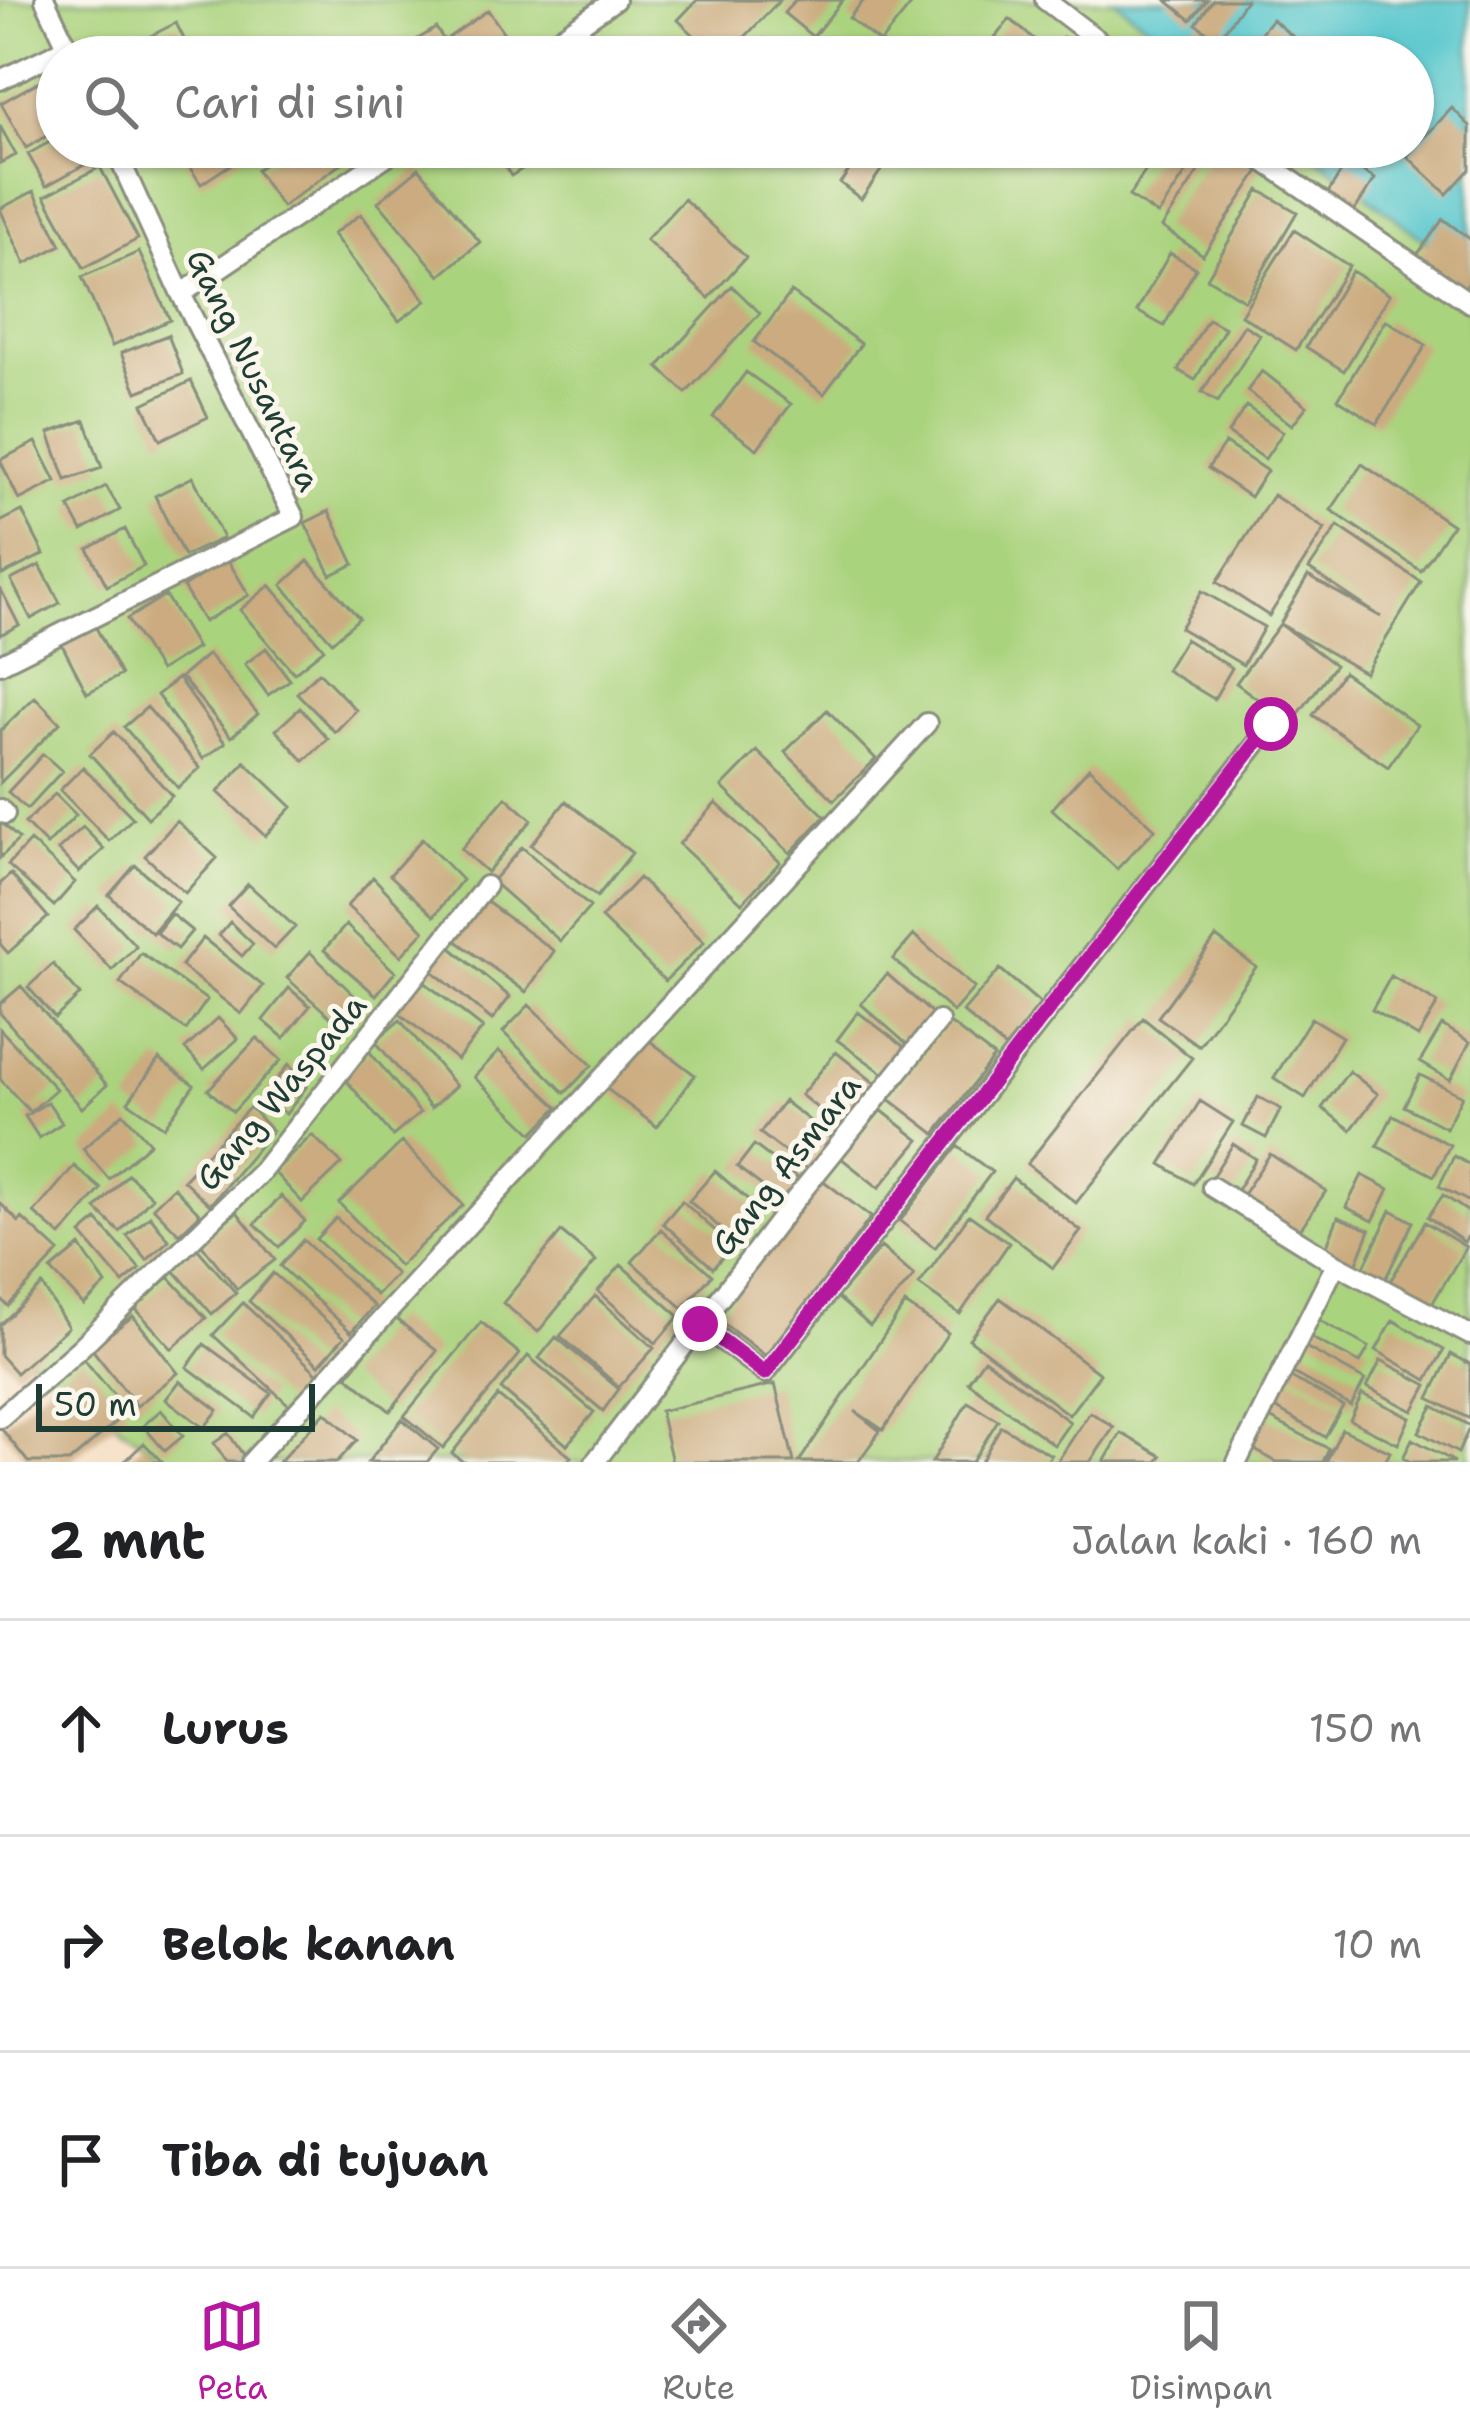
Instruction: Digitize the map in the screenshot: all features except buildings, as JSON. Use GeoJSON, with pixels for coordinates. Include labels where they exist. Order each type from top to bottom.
{"type":"FeatureCollection","features":[{"type":"Feature","properties":{"kind":"lane"},"geometry":{"type":"LineString","coordinates":[[45,0],[62,36]]}},
{"type":"Feature","properties":{"kind":"lane"},"geometry":{"type":"LineString","coordinates":[[563,36],[615,0]]}},
{"type":"Feature","properties":{"kind":"lane"},"geometry":{"type":"LineString","coordinates":[[1045,0],[1092,36]]}},
{"type":"Feature","properties":{"kind":"lane"},"geometry":{"type":"LineString","coordinates":[[0,80],[36,66]]}},
{"type":"Feature","properties":{"kind":"lane","name":"Gang Nusantara"},"geometry":{"type":"LineString","coordinates":[[0,664],[293,517],[123,168]]}},
{"type":"Feature","properties":{"kind":"lane"},"geometry":{"type":"LineString","coordinates":[[181,294],[369,168]]}},
{"type":"Feature","properties":{"kind":"lane"},"geometry":{"type":"LineString","coordinates":[[1274,168],[1470,303]]}},
{"type":"Feature","properties":{"kind":"lane"},"geometry":{"type":"LineString","coordinates":[[251,1462],[927,723]]}},
{"type":"Feature","properties":{"kind":"lane"},"geometry":{"type":"LineString","coordinates":[[700,1324],[765,1373],[1271,724]]}},
{"type":"Feature","properties":{"kind":"lane","name":"Gang Waspada"},"geometry":{"type":"LineString","coordinates":[[0,1418],[80,1348],[262,1171],[486,886]]}},
{"type":"Feature","properties":{"kind":"lane","name":"Gang Asmara"},"geometry":{"type":"LineString","coordinates":[[596,1462],[794,1201],[939,1021]]}},
{"type":"Feature","properties":{"kind":"lane"},"geometry":{"type":"LineString","coordinates":[[1212,1187],[1336,1264],[1465,1333],[1470,1311]]}},
{"type":"Feature","properties":{"kind":"lane"},"geometry":{"type":"LineString","coordinates":[[1237,1462],[1336,1264]]}},
{"type":"Feature","properties":{"kind":"green space"},"geometry":{"type":"Polygon","coordinates":[[[0,0],[1114,0],[1161,36],[36,36],[36,168],[1331,168],[1470,276],[1470,1462],[169,1462],[0,1338],[0,0]]]}},
{"type":"Feature","properties":{"kind":"water"},"geometry":{"type":"Polygon","coordinates":[[[1114,0],[1470,0],[1470,276],[1331,168],[1434,168],[1434,36],[1161,36],[1114,0]]]}},
{"type":"Feature","properties":{"kind":"route"},"geometry":{"type":"LineString","coordinates":[[700,1324],[765,1373],[1271,724]]}}]}
